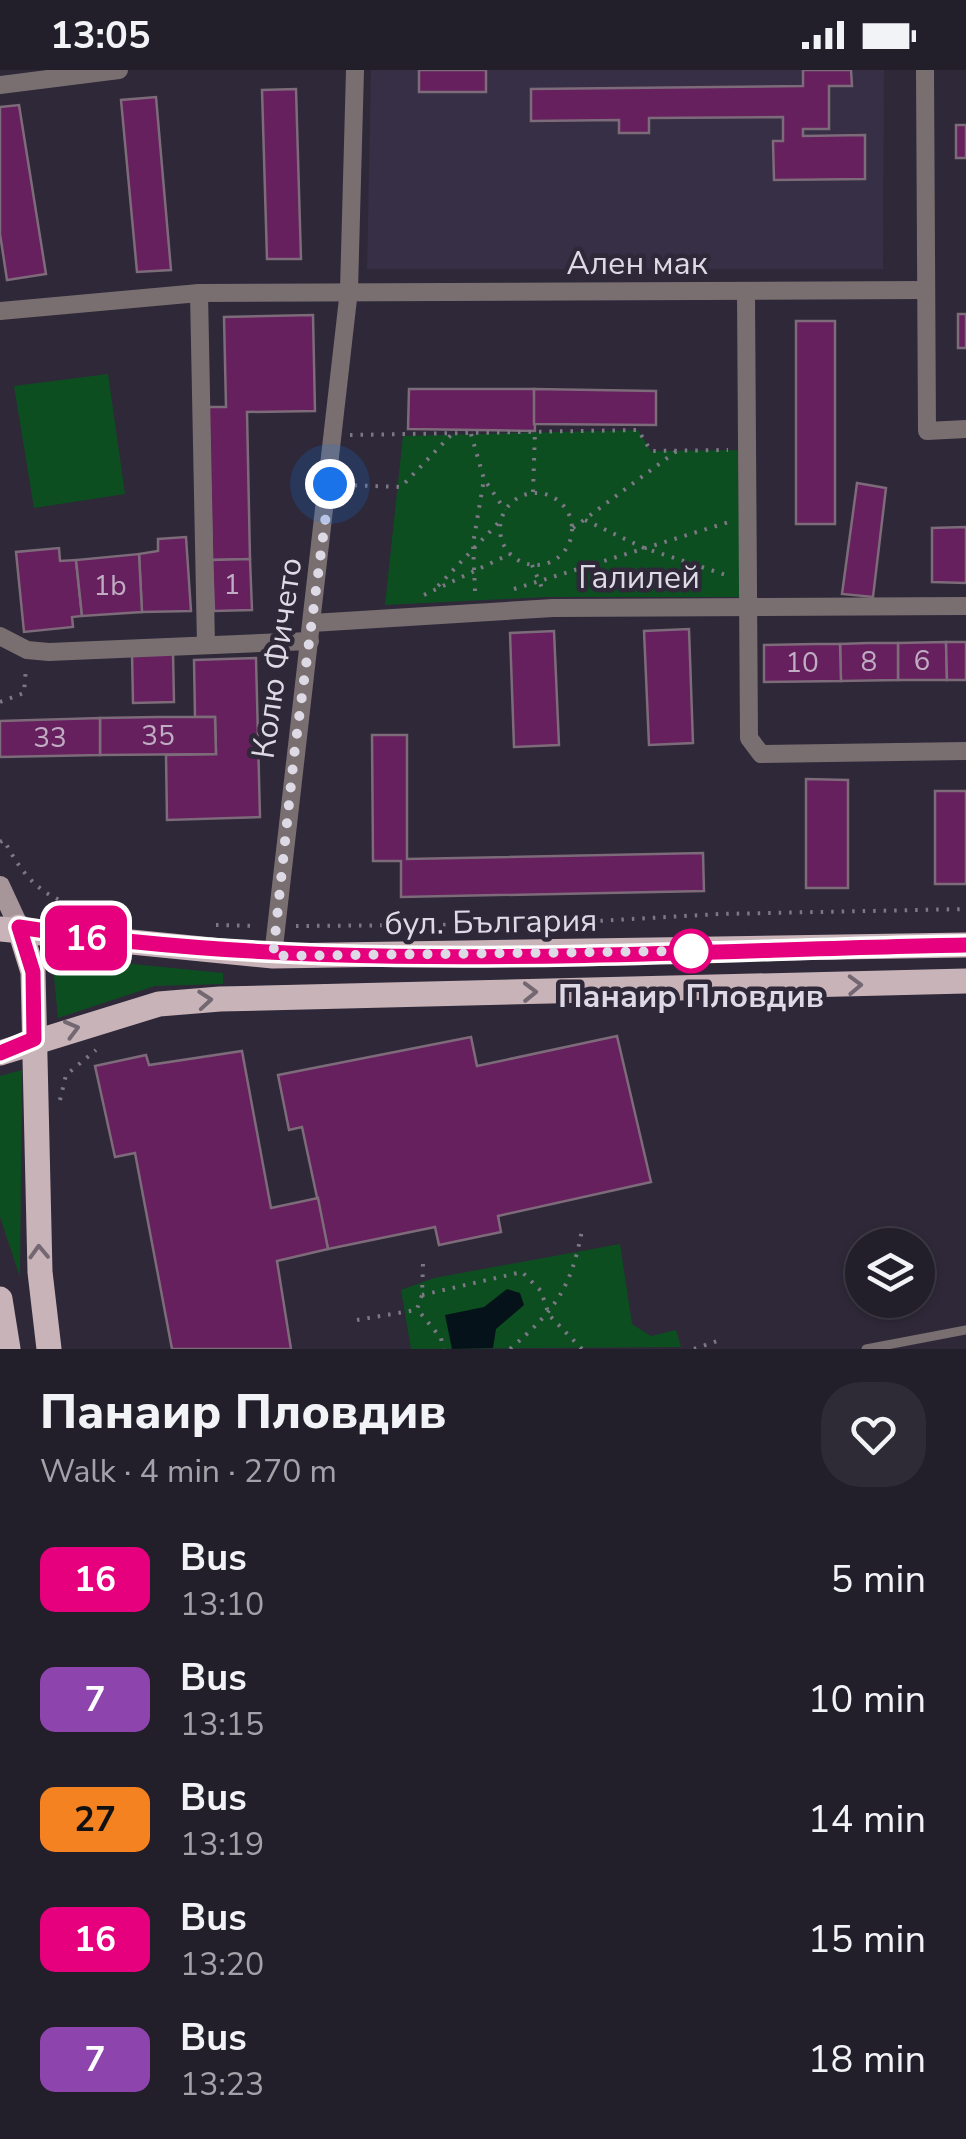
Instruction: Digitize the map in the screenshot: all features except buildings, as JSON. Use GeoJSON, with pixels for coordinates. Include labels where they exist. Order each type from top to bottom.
{"type":"FeatureCollection","features":[{"type":"Feature","properties":{"kind":"main road"},"geometry":{"type":"LineString","coordinates":[[0,886],[9,928],[33,972],[40,1272],[49,1349]]}},
{"type":"Feature","properties":{"kind":"main road","name":"бул. България"},"geometry":{"type":"LineString","coordinates":[[9,928],[273,956],[966,945]]}},
{"type":"Feature","properties":{"kind":"main road"},"geometry":{"type":"LineString","coordinates":[[0,1054],[34,1039],[159,1004],[220,999],[966,982]]}},
{"type":"Feature","properties":{"kind":"main road"},"geometry":{"type":"LineString","coordinates":[[0,1300],[8,1349]]}},
{"type":"Feature","properties":{"kind":"street"},"geometry":{"type":"LineString","coordinates":[[0,85],[119,70]]}},
{"type":"Feature","properties":{"kind":"street","name":"Колю Фичето"},"geometry":{"type":"LineString","coordinates":[[273,956],[330,484],[349,290],[355,70]]}},
{"type":"Feature","properties":{"kind":"street"},"geometry":{"type":"LineString","coordinates":[[925,70],[927,430],[966,430]]}},
{"type":"Feature","properties":{"kind":"street","name":"Ален мак"},"geometry":{"type":"LineString","coordinates":[[0,311],[199,293],[349,290],[746,294],[924,290]]}},
{"type":"Feature","properties":{"kind":"street"},"geometry":{"type":"LineString","coordinates":[[199,293],[206,645]]}},
{"type":"Feature","properties":{"kind":"street"},"geometry":{"type":"LineString","coordinates":[[746,294],[748,738],[753,749],[761,754],[966,750]]}},
{"type":"Feature","properties":{"kind":"street","name":"Галилей"},"geometry":{"type":"LineString","coordinates":[[27,650],[206,645],[482,611],[966,606]]}},
{"type":"Feature","properties":{"kind":"street"},"geometry":{"type":"LineString","coordinates":[[0,636],[27,650]]}},
{"type":"Feature","properties":{"kind":"lane"},"geometry":{"type":"LineString","coordinates":[[866,1349],[966,1330]]}},
{"type":"Feature","properties":{"kind":"path"},"geometry":{"type":"LineString","coordinates":[[533,492],[535,430]]}},
{"type":"Feature","properties":{"kind":"path"},"geometry":{"type":"LineString","coordinates":[[335,435],[638,430],[651,451],[748,449]]}},
{"type":"Feature","properties":{"kind":"path"},"geometry":{"type":"LineString","coordinates":[[330,484],[400,487],[452,434]]}},
{"type":"Feature","properties":{"kind":"path"},"geometry":{"type":"LineString","coordinates":[[471,434],[484,479],[505,510]]}},
{"type":"Feature","properties":{"kind":"path"},"geometry":{"type":"LineString","coordinates":[[573,528],[678,450]]}},
{"type":"Feature","properties":{"kind":"path"},"geometry":{"type":"LineString","coordinates":[[482,611],[473,544],[484,479]]}},
{"type":"Feature","properties":{"kind":"path"},"geometry":{"type":"LineString","coordinates":[[533,492],[556,498],[571,516],[573,528],[566,551],[545,564],[532,565],[510,554],[500,533],[500,521],[512,501],[533,492]]}},
{"type":"Feature","properties":{"kind":"path"},"geometry":{"type":"LineString","coordinates":[[482,611],[489,600],[538,580],[748,516]]}},
{"type":"Feature","properties":{"kind":"path"},"geometry":{"type":"LineString","coordinates":[[585,520],[644,548],[750,583]]}},
{"type":"Feature","properties":{"kind":"path"},"geometry":{"type":"LineString","coordinates":[[434,589],[473,544],[500,521]]}},
{"type":"Feature","properties":{"kind":"path"},"geometry":{"type":"LineString","coordinates":[[422,596],[510,554]]}},
{"type":"Feature","properties":{"kind":"path"},"geometry":{"type":"LineString","coordinates":[[532,565],[553,608]]}},
{"type":"Feature","properties":{"kind":"path"},"geometry":{"type":"LineString","coordinates":[[0,702],[24,692],[27,650]]}},
{"type":"Feature","properties":{"kind":"path"},"geometry":{"type":"LineString","coordinates":[[0,842],[4,840],[21,872],[54,901],[132,918]]}},
{"type":"Feature","properties":{"kind":"path"},"geometry":{"type":"LineString","coordinates":[[215,925],[544,924],[719,914],[966,909]]}},
{"type":"Feature","properties":{"kind":"path"},"geometry":{"type":"LineString","coordinates":[[59,1106],[66,1075],[87,1054],[102,1047]]}},
{"type":"Feature","properties":{"kind":"path"},"geometry":{"type":"LineString","coordinates":[[510,1349],[549,1314],[574,1274],[582,1230]]}},
{"type":"Feature","properties":{"kind":"path"},"geometry":{"type":"LineString","coordinates":[[416,1310],[422,1295],[422,1264]]}},
{"type":"Feature","properties":{"kind":"path"},"geometry":{"type":"LineString","coordinates":[[422,1295],[522,1272],[541,1290],[549,1314],[582,1349]]}},
{"type":"Feature","properties":{"kind":"path"},"geometry":{"type":"LineString","coordinates":[[356,1320],[416,1310]]}},
{"type":"Feature","properties":{"kind":"path"},"geometry":{"type":"LineString","coordinates":[[416,1310],[441,1338],[443,1349]]}},
{"type":"Feature","properties":{"kind":"path"},"geometry":{"type":"LineString","coordinates":[[694,1349],[717,1341]]}},
{"type":"Feature","properties":{"kind":"shaded area"},"geometry":{"type":"Polygon","coordinates":[[[371,70],[884,70],[883,269],[367,269],[371,70]]]}},
{"type":"Feature","properties":{"kind":"shaded area"},"geometry":{"type":"Polygon","coordinates":[[[507,1289],[520,1293],[524,1305],[496,1329],[493,1348],[452,1349],[445,1315],[484,1307],[507,1289]]]}},
{"type":"Feature","properties":{"kind":"green space"},"geometry":{"type":"Polygon","coordinates":[[[108,374],[125,494],[34,508],[14,386],[108,374]]]}},
{"type":"Feature","properties":{"kind":"green space"},"geometry":{"type":"Polygon","coordinates":[[[638,430],[651,451],[738,450],[740,597],[546,597],[385,605],[403,436],[638,430]]]}},
{"type":"Feature","properties":{"kind":"green space"},"geometry":{"type":"Polygon","coordinates":[[[52,956],[223,973],[223,984],[155,986],[58,1018],[52,956]]]}},
{"type":"Feature","properties":{"kind":"green space"},"geometry":{"type":"Polygon","coordinates":[[[22,1070],[20,1277],[0,1217],[0,1076],[22,1070]]]}},
{"type":"Feature","properties":{"kind":"green space"},"geometry":{"type":"Polygon","coordinates":[[[620,1244],[632,1324],[651,1336],[676,1330],[681,1347],[411,1349],[401,1290],[434,1278],[620,1244]]]}},
{"type":"Feature","properties":{"kind":"bus line","name":"16"},"geometry":{"type":"LineString","coordinates":[[0,1053],[34,1039],[33,972],[19,927],[100,940],[273,956],[966,945]]}},
{"type":"Feature","properties":{"kind":"place","name":"Панаир Пловдив"},"geometry":{"type":"Point","coordinates":[691,951]}},
{"type":"Feature","properties":{"kind":"route"},"geometry":{"type":"LineString","coordinates":[[330,484],[294,756],[273,956],[691,951]]}}]}
